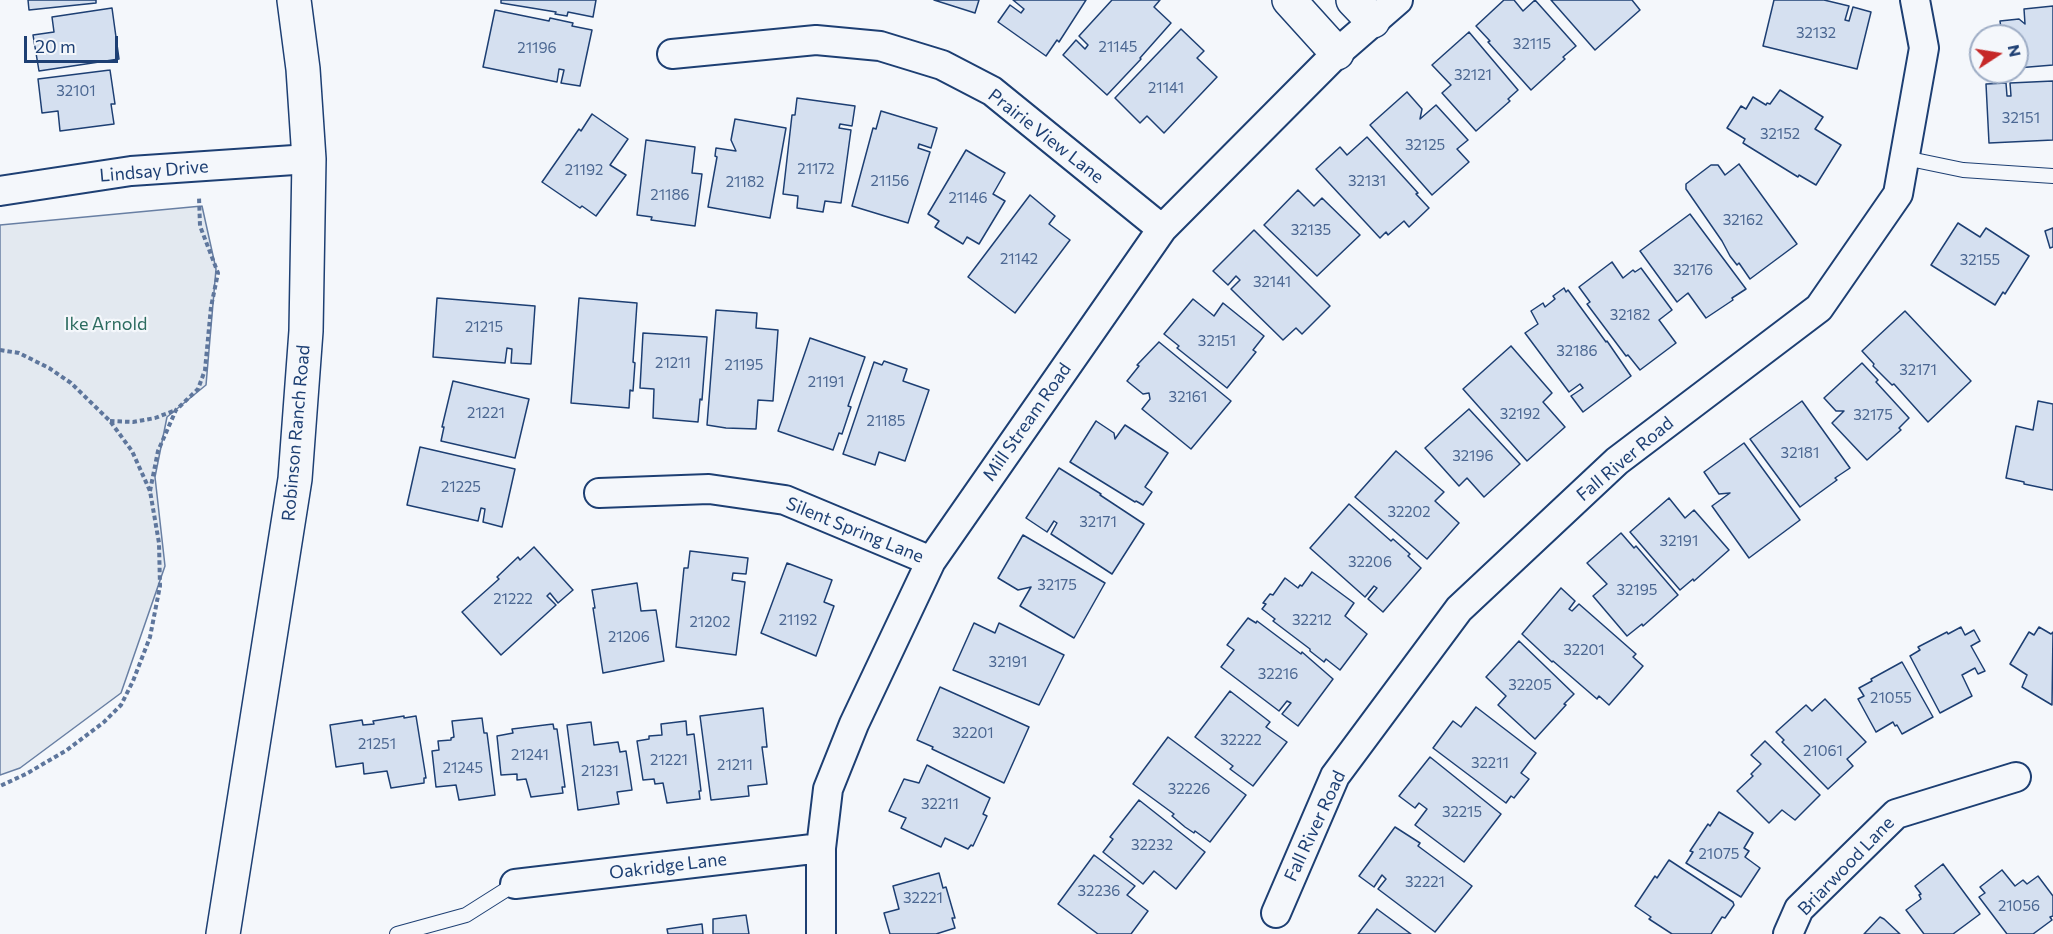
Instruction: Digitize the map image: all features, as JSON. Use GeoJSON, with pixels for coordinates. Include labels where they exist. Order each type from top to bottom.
{"type":"FeatureCollection","features":[{"type":"Feature","properties":{"kind":"street","name":"Robinson Ranch Road"},"geometry":{"type":"LineString","coordinates":[[223,934],[295,480],[306,331],[309,159],[303,69],[294,0]]}},
{"type":"Feature","properties":{"kind":"street"},"geometry":{"type":"LineString","coordinates":[[1289,0],[1337,53]]}},
{"type":"Feature","properties":{"kind":"street","name":"Mill Stream Road"},"geometry":{"type":"LineString","coordinates":[[821,934],[821,848],[828,789],[854,724],[931,561],[1162,229],[1337,53],[1363,11],[1398,0]]}},
{"type":"Feature","properties":{"kind":"street","name":"Fall River Road"},"geometry":{"type":"LineString","coordinates":[[1276,913],[1335,776],[1459,609],[1617,461],[1819,308],[1898,194],[1924,48],[1915,0]]}},
{"type":"Feature","properties":{"kind":"street","name":"Prairie View Lane"},"geometry":{"type":"LineString","coordinates":[[672,54],[816,40],[880,46],[942,65],[993,91],[1162,229]]}},
{"type":"Feature","properties":{"kind":"street","name":"Lindsay Drive"},"geometry":{"type":"LineString","coordinates":[[0,191],[131,171],[309,159]]}},
{"type":"Feature","properties":{"kind":"street","name":"Silent Spring Lane"},"geometry":{"type":"LineString","coordinates":[[599,493],[709,489],[785,500],[931,561]]}},
{"type":"Feature","properties":{"kind":"street","name":"Briarwood Lane"},"geometry":{"type":"LineString","coordinates":[[1788,934],[1799,909],[1896,814],[2016,777]]}},
{"type":"Feature","properties":{"kind":"street","name":"Oakridge Lane"},"geometry":{"type":"LineString","coordinates":[[515,884],[821,848]]}},
{"type":"Feature","properties":{"kind":"lane"},"geometry":{"type":"LineString","coordinates":[[1905,158],[1963,170],[2053,176]]}},
{"type":"Feature","properties":{"kind":"lane"},"geometry":{"type":"LineString","coordinates":[[397,934],[466,915],[515,884]]}},
{"type":"Feature","properties":{"kind":"path"},"geometry":{"type":"LineString","coordinates":[[150,491],[158,451],[176,410],[198,389],[206,370],[211,307],[218,273],[200,226],[195,166]]}},
{"type":"Feature","properties":{"kind":"path"},"geometry":{"type":"LineString","coordinates":[[0,350],[19,353],[49,368],[71,383],[110,421],[132,451],[150,491],[159,543],[160,586],[150,637],[121,705],[104,722],[67,750],[0,786]]}},
{"type":"Feature","properties":{"kind":"path"},"geometry":{"type":"LineString","coordinates":[[110,421],[133,422],[176,410]]}},
{"type":"Feature","properties":{"kind":"green space","name":"Ike Arnold"},"geometry":{"type":"Polygon","coordinates":[[[202,206],[216,269],[206,385],[167,417],[155,477],[165,566],[121,693],[20,768],[0,775],[0,225],[202,206]]]}},
{"type":"Feature","properties":{"kind":"building"},"geometry":{"type":"Polygon","coordinates":[[[28,0],[96,0],[96,3],[29,10],[28,0]]]}},
{"type":"Feature","properties":{"kind":"building"},"geometry":{"type":"Polygon","coordinates":[[[501,0],[596,0],[593,17],[568,12],[567,16],[555,14],[556,12],[501,3],[501,0]]]}},
{"type":"Feature","properties":{"kind":"building"},"geometry":{"type":"Polygon","coordinates":[[[934,0],[979,0],[975,13],[934,0]]]}},
{"type":"Feature","properties":{"kind":"building"},"geometry":{"type":"Polygon","coordinates":[[[1013,0],[1086,0],[1059,42],[1057,40],[1046,56],[998,22],[1010,5],[1021,13],[1024,9],[1013,0]]]}},
{"type":"Feature","properties":{"kind":"building"},"geometry":{"type":"Polygon","coordinates":[[[1112,0],[1160,0],[1154,7],[1171,23],[1107,95],[1063,55],[1076,40],[1085,49],[1088,45],[1079,36],[1112,0]]]}},
{"type":"Feature","properties":{"kind":"building"},"geometry":{"type":"Polygon","coordinates":[[[1504,0],[1514,0],[1523,11],[1535,0],[1576,46],[1531,90],[1476,26],[1504,0]]]}},
{"type":"Feature","properties":{"kind":"building"},"geometry":{"type":"Polygon","coordinates":[[[1551,0],[1632,0],[1640,10],[1595,50],[1551,0]]]}},
{"type":"Feature","properties":{"kind":"building"},"geometry":{"type":"Polygon","coordinates":[[[1774,0],[1824,0],[1849,6],[1845,20],[1849,21],[1853,7],[1871,12],[1857,69],[1763,46],[1774,0]]]}},
{"type":"Feature","properties":{"kind":"building"},"geometry":{"type":"Polygon","coordinates":[[[2053,6],[2053,65],[2029,67],[2029,24],[2025,24],[2024,9],[2053,6]]]}},
{"type":"Feature","properties":{"kind":"building"},"geometry":{"type":"Polygon","coordinates":[[[112,8],[119,59],[39,71],[33,35],[54,32],[52,17],[112,8]]]}},
{"type":"Feature","properties":{"kind":"building"},"geometry":{"type":"Polygon","coordinates":[[[495,10],[549,21],[550,18],[592,30],[580,86],[561,83],[564,70],[559,69],[557,82],[483,67],[495,10]]]}},
{"type":"Feature","properties":{"kind":"building"},"geometry":{"type":"Polygon","coordinates":[[[2019,19],[2025,24],[2000,24],[2000,21],[2019,19]]]}},
{"type":"Feature","properties":{"kind":"building"},"geometry":{"type":"Polygon","coordinates":[[[1181,29],[1204,51],[1197,58],[1217,77],[1164,133],[1147,116],[1140,123],[1115,98],[1181,29]]]}},
{"type":"Feature","properties":{"kind":"building"},"geometry":{"type":"Polygon","coordinates":[[[1469,32],[1518,90],[1508,99],[1510,101],[1476,131],[1442,93],[1451,85],[1432,65],[1469,32]]]}},
{"type":"Feature","properties":{"kind":"building"},"geometry":{"type":"Polygon","coordinates":[[[110,70],[115,104],[111,104],[114,124],[60,131],[58,111],[42,113],[38,79],[110,70]]]}},
{"type":"Feature","properties":{"kind":"building"},"geometry":{"type":"Polygon","coordinates":[[[2053,81],[2053,140],[1989,143],[1986,84],[2006,84],[2007,96],[2011,96],[2010,84],[2029,84],[2029,82],[2053,81]]]}},
{"type":"Feature","properties":{"kind":"building"},"geometry":{"type":"Polygon","coordinates":[[[1780,90],[1823,117],[1815,129],[1841,145],[1816,185],[1799,175],[1798,177],[1743,143],[1745,139],[1727,128],[1741,106],[1746,109],[1753,97],[1766,105],[1770,104],[1780,90]]]}},
{"type":"Feature","properties":{"kind":"building"},"geometry":{"type":"Polygon","coordinates":[[[1407,92],[1422,109],[1420,119],[1436,105],[1468,140],[1457,149],[1469,162],[1432,195],[1370,125],[1407,92]]]}},
{"type":"Feature","properties":{"kind":"building"},"geometry":{"type":"Polygon","coordinates":[[[797,98],[855,106],[852,126],[840,124],[839,128],[851,130],[841,203],[825,201],[823,212],[797,208],[798,196],[783,194],[792,115],[795,115],[797,98]]]}},
{"type":"Feature","properties":{"kind":"building"},"geometry":{"type":"Polygon","coordinates":[[[881,111],[937,128],[931,148],[919,144],[918,148],[930,152],[908,223],[852,206],[873,128],[876,129],[881,111]]]}},
{"type":"Feature","properties":{"kind":"building"},"geometry":{"type":"Polygon","coordinates":[[[592,114],[628,139],[610,165],[626,175],[596,216],[542,182],[592,114]]]}},
{"type":"Feature","properties":{"kind":"building"},"geometry":{"type":"Polygon","coordinates":[[[735,119],[786,128],[770,218],[708,207],[717,157],[715,156],[716,148],[736,151],[731,140],[735,119]]]}},
{"type":"Feature","properties":{"kind":"building"},"geometry":{"type":"Polygon","coordinates":[[[1367,137],[1429,208],[1409,227],[1404,221],[1388,235],[1386,232],[1380,238],[1316,169],[1340,147],[1347,155],[1367,137]]]}},
{"type":"Feature","properties":{"kind":"building"},"geometry":{"type":"Polygon","coordinates":[[[646,140],[695,147],[692,173],[702,174],[695,226],[651,220],[652,217],[637,215],[646,140]]]}},
{"type":"Feature","properties":{"kind":"building"},"geometry":{"type":"Polygon","coordinates":[[[966,150],[1005,173],[993,194],[1005,201],[979,244],[967,237],[963,244],[935,227],[939,221],[928,214],[966,150]]]}},
{"type":"Feature","properties":{"kind":"building"},"geometry":{"type":"Polygon","coordinates":[[[1739,164],[1797,244],[1750,279],[1739,263],[1737,265],[1730,256],[1686,189],[1686,184],[1711,165],[1718,165],[1725,175],[1739,164]]]}},
{"type":"Feature","properties":{"kind":"building"},"geometry":{"type":"Polygon","coordinates":[[[1298,190],[1314,206],[1322,198],[1360,235],[1317,276],[1264,225],[1298,190]]]}},
{"type":"Feature","properties":{"kind":"building"},"geometry":{"type":"Polygon","coordinates":[[[1030,195],[1055,216],[1049,224],[1070,240],[1015,313],[968,277],[1030,195]]]}},
{"type":"Feature","properties":{"kind":"building"},"geometry":{"type":"Polygon","coordinates":[[[1690,214],[1746,289],[1706,318],[1688,293],[1677,302],[1640,251],[1690,214]]]}},
{"type":"Feature","properties":{"kind":"building"},"geometry":{"type":"Polygon","coordinates":[[[1958,223],[1980,237],[1986,228],[2029,256],[2005,294],[2003,292],[1995,305],[1931,265],[1958,223]]]}},
{"type":"Feature","properties":{"kind":"building"},"geometry":{"type":"Polygon","coordinates":[[[2053,228],[2053,247],[2050,248],[2045,231],[2053,228]]]}},
{"type":"Feature","properties":{"kind":"building"},"geometry":{"type":"Polygon","coordinates":[[[1254,230],[1330,306],[1302,334],[1296,328],[1283,340],[1231,289],[1240,280],[1236,276],[1228,285],[1213,271],[1254,230]]]}},
{"type":"Feature","properties":{"kind":"building"},"geometry":{"type":"Polygon","coordinates":[[[1612,262],[1623,278],[1633,270],[1635,272],[1641,268],[1672,310],[1659,320],[1676,343],[1640,370],[1628,355],[1626,356],[1587,304],[1590,302],[1579,287],[1612,262]]]}},
{"type":"Feature","properties":{"kind":"building"},"geometry":{"type":"Polygon","coordinates":[[[1564,288],[1566,292],[1568,290],[1607,341],[1631,376],[1583,412],[1571,396],[1583,388],[1580,384],[1569,392],[1525,333],[1538,324],[1531,311],[1543,303],[1545,307],[1555,299],[1553,296],[1564,288]]]}},
{"type":"Feature","properties":{"kind":"building"},"geometry":{"type":"Polygon","coordinates":[[[437,298],[535,306],[531,364],[511,363],[512,349],[507,348],[505,363],[433,357],[437,298]]]}},
{"type":"Feature","properties":{"kind":"building"},"geometry":{"type":"Polygon","coordinates":[[[579,298],[637,303],[633,391],[630,390],[629,408],[571,403],[579,298]]]}},
{"type":"Feature","properties":{"kind":"building"},"geometry":{"type":"Polygon","coordinates":[[[1193,299],[1214,316],[1223,303],[1264,336],[1253,350],[1256,352],[1227,388],[1177,348],[1179,346],[1164,334],[1193,299]]]}},
{"type":"Feature","properties":{"kind":"building"},"geometry":{"type":"Polygon","coordinates":[[[716,310],[757,313],[756,328],[778,330],[773,401],[758,400],[756,429],[707,425],[716,310]]]}},
{"type":"Feature","properties":{"kind":"building"},"geometry":{"type":"Polygon","coordinates":[[[1905,311],[1971,381],[1928,422],[1894,384],[1892,385],[1873,366],[1874,364],[1862,351],[1905,311]]]}},
{"type":"Feature","properties":{"kind":"building"},"geometry":{"type":"Polygon","coordinates":[[[643,333],[707,337],[698,422],[653,418],[654,389],[640,388],[643,333]]]}},
{"type":"Feature","properties":{"kind":"building"},"geometry":{"type":"Polygon","coordinates":[[[810,338],[865,357],[848,406],[851,407],[842,434],[839,433],[833,450],[778,431],[810,338]]]}},
{"type":"Feature","properties":{"kind":"building"},"geometry":{"type":"Polygon","coordinates":[[[1159,342],[1231,401],[1191,449],[1142,409],[1150,399],[1149,393],[1143,394],[1127,381],[1139,366],[1137,365],[1159,342]]]}},
{"type":"Feature","properties":{"kind":"building"},"geometry":{"type":"Polygon","coordinates":[[[1511,346],[1552,393],[1543,402],[1565,427],[1527,461],[1463,389],[1511,346]]]}},
{"type":"Feature","properties":{"kind":"building"},"geometry":{"type":"Polygon","coordinates":[[[884,361],[907,369],[903,381],[929,390],[905,461],[879,452],[875,465],[843,454],[874,362],[882,365],[884,361]]]}},
{"type":"Feature","properties":{"kind":"building"},"geometry":{"type":"Polygon","coordinates":[[[1862,363],[1909,418],[1899,428],[1901,430],[1867,460],[1832,423],[1844,411],[1836,411],[1824,398],[1862,363]]]}},
{"type":"Feature","properties":{"kind":"building"},"geometry":{"type":"Polygon","coordinates":[[[453,381],[529,399],[515,458],[441,441],[453,381]]]}},
{"type":"Feature","properties":{"kind":"building"},"geometry":{"type":"Polygon","coordinates":[[[1802,401],[1850,468],[1800,507],[1750,439],[1802,401]]]}},
{"type":"Feature","properties":{"kind":"building"},"geometry":{"type":"Polygon","coordinates":[[[2038,401],[2053,404],[2053,490],[2006,478],[2016,426],[2033,430],[2038,401]]]}},
{"type":"Feature","properties":{"kind":"building"},"geometry":{"type":"Polygon","coordinates":[[[1469,409],[1520,464],[1484,497],[1467,478],[1459,486],[1425,448],[1469,409]]]}},
{"type":"Feature","properties":{"kind":"building"},"geometry":{"type":"Polygon","coordinates":[[[1096,421],[1114,433],[1115,439],[1125,425],[1168,453],[1145,487],[1152,492],[1143,505],[1070,462],[1096,421]]]}},
{"type":"Feature","properties":{"kind":"building"},"geometry":{"type":"Polygon","coordinates":[[[1744,443],[1800,520],[1749,558],[1712,506],[1730,493],[1719,494],[1704,472],[1744,443]]]}},
{"type":"Feature","properties":{"kind":"building"},"geometry":{"type":"Polygon","coordinates":[[[420,447],[515,469],[502,527],[483,522],[485,509],[481,508],[478,521],[407,505],[420,447]]]}},
{"type":"Feature","properties":{"kind":"building"},"geometry":{"type":"Polygon","coordinates":[[[1396,451],[1444,492],[1435,501],[1459,523],[1427,559],[1355,497],[1396,451]]]}},
{"type":"Feature","properties":{"kind":"building"},"geometry":{"type":"Polygon","coordinates":[[[1059,468],[1144,524],[1112,574],[1051,534],[1057,523],[1054,521],[1047,532],[1026,518],[1059,468]]]}},
{"type":"Feature","properties":{"kind":"building"},"geometry":{"type":"Polygon","coordinates":[[[1669,498],[1685,518],[1694,510],[1729,550],[1694,581],[1693,579],[1680,590],[1630,532],[1669,498]]]}},
{"type":"Feature","properties":{"kind":"building"},"geometry":{"type":"Polygon","coordinates":[[[1349,504],[1391,541],[1393,539],[1410,554],[1408,556],[1421,568],[1383,612],[1368,599],[1377,588],[1374,586],[1365,597],[1310,548],[1349,504]]]}},
{"type":"Feature","properties":{"kind":"building"},"geometry":{"type":"Polygon","coordinates":[[[1621,533],[1634,548],[1636,546],[1678,595],[1643,626],[1642,624],[1627,636],[1593,596],[1607,584],[1587,563],[1621,533]]]}},
{"type":"Feature","properties":{"kind":"building"},"geometry":{"type":"Polygon","coordinates":[[[1023,535],[1105,583],[1074,638],[1020,606],[1031,587],[1018,590],[998,578],[1023,535]]]}},
{"type":"Feature","properties":{"kind":"building"},"geometry":{"type":"Polygon","coordinates":[[[534,547],[573,590],[558,603],[550,593],[547,596],[556,605],[501,655],[462,612],[499,579],[497,577],[518,557],[520,560],[534,547]]]}},
{"type":"Feature","properties":{"kind":"building"},"geometry":{"type":"Polygon","coordinates":[[[690,551],[748,558],[746,574],[733,573],[732,580],[745,582],[736,655],[676,647],[684,568],[688,568],[690,551]]]}},
{"type":"Feature","properties":{"kind":"building"},"geometry":{"type":"Polygon","coordinates":[[[787,563],[832,580],[824,602],[834,606],[816,656],[761,633],[787,563]]]}},
{"type":"Feature","properties":{"kind":"building"},"geometry":{"type":"Polygon","coordinates":[[[1312,572],[1354,603],[1345,616],[1367,634],[1340,670],[1326,659],[1324,662],[1273,621],[1275,619],[1262,609],[1266,604],[1263,603],[1270,594],[1273,595],[1285,578],[1298,588],[1312,572]]]}},
{"type":"Feature","properties":{"kind":"building"},"geometry":{"type":"Polygon","coordinates":[[[637,583],[641,611],[656,610],[664,661],[603,673],[592,590],[637,583]]]}},
{"type":"Feature","properties":{"kind":"building"},"geometry":{"type":"Polygon","coordinates":[[[1561,588],[1575,601],[1569,609],[1572,611],[1579,604],[1636,654],[1633,657],[1643,666],[1609,705],[1599,696],[1597,699],[1522,634],[1561,588]]]}},
{"type":"Feature","properties":{"kind":"building"},"geometry":{"type":"Polygon","coordinates":[[[1248,618],[1256,623],[1257,621],[1301,654],[1302,652],[1333,679],[1298,726],[1282,714],[1291,703],[1287,701],[1279,711],[1221,667],[1234,650],[1227,645],[1248,618]]]}},
{"type":"Feature","properties":{"kind":"building"},"geometry":{"type":"Polygon","coordinates":[[[974,623],[995,633],[999,623],[1064,655],[1039,705],[953,670],[974,623]]]}},
{"type":"Feature","properties":{"kind":"building"},"geometry":{"type":"Polygon","coordinates":[[[1961,627],[1965,635],[1974,630],[1980,641],[1971,646],[1985,671],[1978,674],[1975,668],[1962,675],[1972,696],[1940,713],[1910,656],[1920,650],[1918,647],[1961,627]]]}},
{"type":"Feature","properties":{"kind":"building"},"geometry":{"type":"Polygon","coordinates":[[[2039,627],[2051,634],[2053,632],[2052,705],[2022,687],[2027,675],[2010,664],[2029,632],[2034,635],[2039,627]]]}},
{"type":"Feature","properties":{"kind":"building"},"geometry":{"type":"Polygon","coordinates":[[[1519,641],[1574,694],[1535,739],[1498,705],[1506,696],[1486,677],[1519,641]]]}},
{"type":"Feature","properties":{"kind":"building"},"geometry":{"type":"Polygon","coordinates":[[[1902,662],[1933,717],[1902,734],[1893,722],[1876,732],[1858,699],[1864,696],[1859,688],[1902,662]]]}},
{"type":"Feature","properties":{"kind":"building"},"geometry":{"type":"Polygon","coordinates":[[[940,687],[1029,727],[1004,783],[917,740],[940,687]]]}},
{"type":"Feature","properties":{"kind":"building"},"geometry":{"type":"Polygon","coordinates":[[[1230,691],[1270,722],[1266,727],[1287,742],[1253,786],[1230,769],[1233,766],[1195,737],[1230,691]]]}},
{"type":"Feature","properties":{"kind":"building"},"geometry":{"type":"Polygon","coordinates":[[[1825,699],[1866,742],[1847,759],[1853,766],[1828,789],[1782,742],[1784,740],[1776,732],[1806,705],[1812,711],[1825,699]]]}},
{"type":"Feature","properties":{"kind":"building"},"geometry":{"type":"Polygon","coordinates":[[[1476,707],[1536,753],[1521,773],[1529,779],[1514,798],[1511,796],[1506,803],[1433,748],[1453,721],[1461,727],[1476,707]]]}},
{"type":"Feature","properties":{"kind":"building"},"geometry":{"type":"Polygon","coordinates":[[[763,708],[767,747],[762,747],[767,784],[748,786],[749,796],[711,800],[700,716],[763,708]]]}},
{"type":"Feature","properties":{"kind":"building"},"geometry":{"type":"Polygon","coordinates":[[[404,716],[404,718],[416,716],[426,778],[424,778],[424,783],[391,788],[387,771],[364,774],[363,763],[336,767],[330,725],[362,720],[363,725],[374,724],[373,721],[404,716]]]}},
{"type":"Feature","properties":{"kind":"building"},"geometry":{"type":"Polygon","coordinates":[[[482,718],[484,733],[487,733],[495,795],[459,800],[456,785],[436,787],[432,751],[439,750],[438,741],[451,740],[454,737],[452,721],[482,718]]]}},
{"type":"Feature","properties":{"kind":"building"},"geometry":{"type":"Polygon","coordinates":[[[686,721],[687,735],[694,734],[700,799],[667,803],[663,783],[655,784],[654,779],[643,780],[637,741],[649,739],[649,736],[662,735],[661,724],[686,721]]]}},
{"type":"Feature","properties":{"kind":"building"},"geometry":{"type":"Polygon","coordinates":[[[591,722],[594,745],[618,742],[620,752],[626,751],[632,790],[617,792],[619,804],[578,810],[567,725],[591,722]]]}},
{"type":"Feature","properties":{"kind":"building"},"geometry":{"type":"Polygon","coordinates":[[[553,724],[554,729],[557,729],[565,787],[562,787],[563,793],[531,797],[526,779],[517,780],[517,774],[501,775],[497,736],[513,733],[512,729],[553,724]]]}},
{"type":"Feature","properties":{"kind":"building"},"geometry":{"type":"Polygon","coordinates":[[[1168,737],[1246,795],[1210,842],[1185,827],[1172,816],[1174,814],[1133,784],[1168,737]]]}},
{"type":"Feature","properties":{"kind":"building"},"geometry":{"type":"Polygon","coordinates":[[[1765,741],[1820,795],[1795,820],[1782,810],[1769,823],[1737,791],[1753,776],[1751,774],[1761,764],[1751,755],[1765,741]]]}},
{"type":"Feature","properties":{"kind":"building"},"geometry":{"type":"Polygon","coordinates":[[[1430,757],[1501,814],[1464,862],[1415,825],[1427,809],[1419,803],[1415,808],[1399,796],[1430,757]]]}},
{"type":"Feature","properties":{"kind":"building"},"geometry":{"type":"Polygon","coordinates":[[[927,765],[990,798],[983,814],[987,816],[973,846],[971,845],[968,849],[945,838],[941,847],[901,828],[906,818],[889,811],[904,779],[919,783],[927,765]]]}},
{"type":"Feature","properties":{"kind":"building"},"geometry":{"type":"Polygon","coordinates":[[[1139,800],[1205,852],[1176,889],[1154,871],[1143,884],[1103,852],[1113,839],[1110,837],[1139,800]]]}},
{"type":"Feature","properties":{"kind":"building"},"geometry":{"type":"Polygon","coordinates":[[[1719,812],[1753,833],[1744,848],[1749,851],[1745,857],[1760,868],[1741,897],[1686,863],[1693,852],[1690,851],[1719,812]]]}},
{"type":"Feature","properties":{"kind":"building"},"geometry":{"type":"Polygon","coordinates":[[[1395,827],[1420,843],[1418,846],[1472,886],[1435,932],[1378,889],[1386,879],[1382,875],[1374,887],[1359,876],[1395,827]]]}},
{"type":"Feature","properties":{"kind":"building"},"geometry":{"type":"Polygon","coordinates":[[[1094,855],[1135,886],[1127,895],[1148,911],[1131,934],[1098,934],[1058,904],[1094,855]]]}},
{"type":"Feature","properties":{"kind":"building"},"geometry":{"type":"Polygon","coordinates":[[[1669,860],[1733,902],[1734,905],[1725,918],[1722,917],[1711,934],[1672,934],[1649,919],[1651,917],[1635,906],[1669,860]]]}},
{"type":"Feature","properties":{"kind":"building"},"geometry":{"type":"Polygon","coordinates":[[[1943,864],[1980,914],[1953,934],[1924,934],[1906,910],[1921,899],[1919,895],[1921,894],[1915,886],[1943,864]]]}},
{"type":"Feature","properties":{"kind":"building"},"geometry":{"type":"Polygon","coordinates":[[[2002,870],[2015,886],[2023,880],[2027,884],[2038,876],[2053,896],[2053,916],[2050,917],[2052,920],[2033,934],[2007,934],[1979,897],[1985,893],[1980,887],[2002,870]]]}},
{"type":"Feature","properties":{"kind":"building"},"geometry":{"type":"Polygon","coordinates":[[[939,873],[943,888],[946,887],[955,918],[952,918],[955,928],[936,934],[890,934],[884,913],[899,909],[893,886],[939,873]]]}},
{"type":"Feature","properties":{"kind":"building"},"geometry":{"type":"Polygon","coordinates":[[[1377,909],[1411,934],[1358,934],[1377,909]]]}},
{"type":"Feature","properties":{"kind":"building"},"geometry":{"type":"Polygon","coordinates":[[[746,915],[749,934],[713,934],[713,919],[746,915]]]}},
{"type":"Feature","properties":{"kind":"building"},"geometry":{"type":"Polygon","coordinates":[[[1880,917],[1884,919],[1900,934],[1864,934],[1880,917]]]}},
{"type":"Feature","properties":{"kind":"building"},"geometry":{"type":"Polygon","coordinates":[[[702,924],[703,934],[668,934],[667,929],[702,924]]]}}]}
